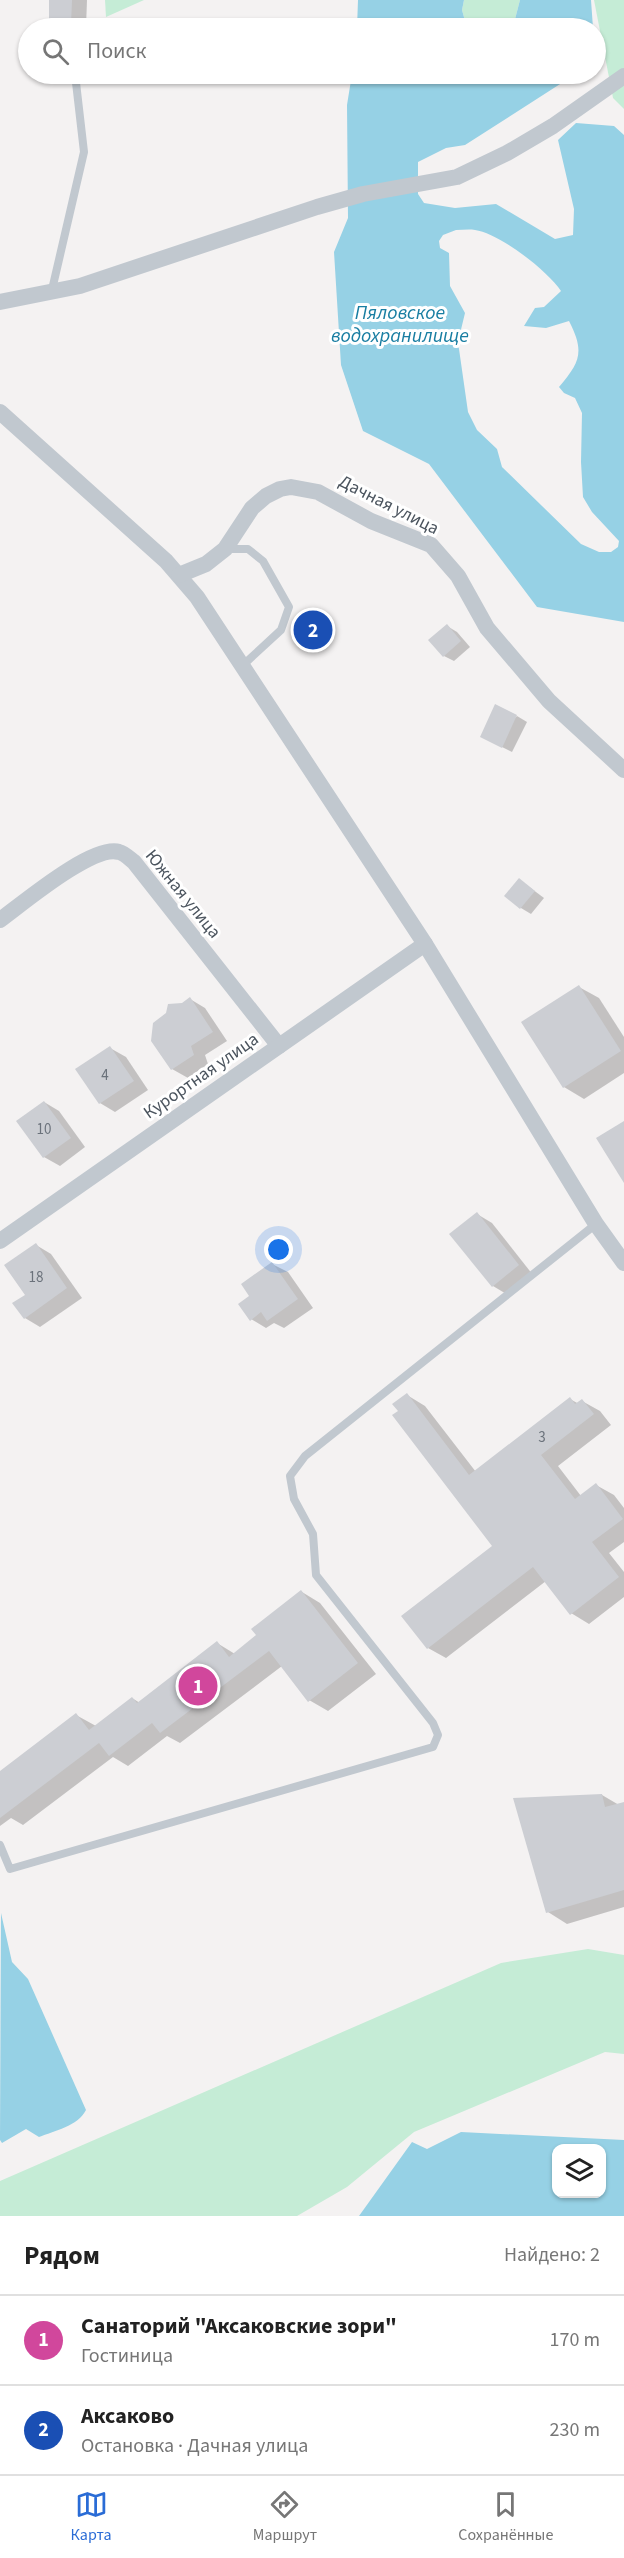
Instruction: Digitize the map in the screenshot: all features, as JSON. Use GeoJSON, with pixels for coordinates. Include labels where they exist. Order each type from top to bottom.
{"type":"FeatureCollection","features":[{"type":"Feature","properties":{"kind":"street"},"geometry":{"type":"LineString","coordinates":[[0,302],[51,294],[80,286],[363,194],[442,181],[477,168],[507,153],[553,126],[624,76]]}},
{"type":"Feature","properties":{"kind":"street"},"geometry":{"type":"LineString","coordinates":[[0,412],[179,575],[242,666],[425,944],[596,1224],[624,1263]]}},
{"type":"Feature","properties":{"kind":"street","name":"Дачная улица"},"geometry":{"type":"LineString","coordinates":[[179,575],[206,564],[225,549],[252,508],[266,496],[280,489],[291,487],[318,492],[371,521],[431,545],[458,576],[487,628],[549,701],[624,770]]}},
{"type":"Feature","properties":{"kind":"street","name":"Южная улица"},"geometry":{"type":"LineString","coordinates":[[0,920],[84,860],[102,852],[119,852],[134,862],[279,1046]]}},
{"type":"Feature","properties":{"kind":"street","name":"Курортная улица"},"geometry":{"type":"LineString","coordinates":[[0,1241],[425,944]]}},
{"type":"Feature","properties":{"kind":"lane"},"geometry":{"type":"LineString","coordinates":[[51,294],[84,152],[76,84]]}},
{"type":"Feature","properties":{"kind":"lane"},"geometry":{"type":"LineString","coordinates":[[225,549],[248,549],[263,561],[289,607],[281,630],[242,666]]}},
{"type":"Feature","properties":{"kind":"lane"},"geometry":{"type":"LineString","coordinates":[[0,1845],[10,1869],[433,1747],[438,1735],[433,1723],[315,1575],[313,1534],[294,1499],[290,1476],[305,1456],[596,1224]]}},
{"type":"Feature","properties":{"kind":"green space"},"geometry":{"type":"Polygon","coordinates":[[[105,0],[144,0],[106,17],[105,0]]]}},
{"type":"Feature","properties":{"kind":"green space"},"geometry":{"type":"Polygon","coordinates":[[[464,0],[520,0],[515,18],[464,18],[462,10],[464,0]]]}},
{"type":"Feature","properties":{"kind":"green space"},"geometry":{"type":"Polygon","coordinates":[[[594,0],[624,0],[624,109],[613,98],[606,62],[606,18],[597,18],[594,0]]]}},
{"type":"Feature","properties":{"kind":"green space"},"geometry":{"type":"Polygon","coordinates":[[[588,1949],[624,1955],[624,2054],[605,2052],[414,2132],[347,2187],[297,2216],[0,2216],[0,2181],[501,1963],[588,1949]]]}},
{"type":"Feature","properties":{"kind":"water"},"geometry":{"type":"Polygon","coordinates":[[[358,0],[464,0],[462,10],[464,18],[357,18],[358,0]]]}},
{"type":"Feature","properties":{"kind":"water"},"geometry":{"type":"Polygon","coordinates":[[[520,0],[591,0],[592,18],[515,18],[520,0]]]}},
{"type":"Feature","properties":{"kind":"water","name":"Пяловское водохранилище"},"geometry":{"type":"Polygon","coordinates":[[[350,84],[560,84],[465,145],[446,148],[418,162],[418,194],[424,203],[455,208],[496,204],[555,239],[573,235],[574,209],[558,140],[576,123],[614,126],[624,135],[624,622],[537,607],[429,464],[363,431],[341,365],[334,252],[348,218],[347,105],[350,84]],[[456,230],[443,235],[439,241],[440,248],[449,253],[450,286],[465,313],[458,342],[468,412],[477,430],[497,449],[502,467],[581,544],[599,552],[611,552],[618,547],[619,541],[592,512],[583,497],[582,413],[575,398],[564,393],[559,387],[572,370],[578,356],[574,332],[569,321],[546,328],[524,326],[535,308],[544,307],[561,291],[545,273],[522,254],[497,238],[473,230],[456,230]]]}},
{"type":"Feature","properties":{"kind":"water"},"geometry":{"type":"Polygon","coordinates":[[[1,1913],[12,1962],[28,1979],[86,2110],[72,2124],[58,2130],[39,2137],[26,2129],[2,2143],[0,2140],[1,1913]]]}},
{"type":"Feature","properties":{"kind":"water"},"geometry":{"type":"Polygon","coordinates":[[[461,2132],[624,2140],[624,2216],[359,2216],[412,2142],[427,2149],[461,2132]]]}},
{"type":"Feature","properties":{"kind":"building"},"geometry":{"type":"Polygon","coordinates":[[[49,0],[72,0],[71,18],[49,18],[49,0]]]}},
{"type":"Feature","properties":{"kind":"building"},"geometry":{"type":"Polygon","coordinates":[[[447,624],[461,641],[443,657],[428,640],[447,624]]]}},
{"type":"Feature","properties":{"kind":"building"},"geometry":{"type":"Polygon","coordinates":[[[495,704],[517,715],[502,748],[480,737],[495,704]]]}},
{"type":"Feature","properties":{"kind":"building"},"geometry":{"type":"Polygon","coordinates":[[[519,878],[535,891],[520,909],[504,896],[519,878]]]}},
{"type":"Feature","properties":{"kind":"building"},"geometry":{"type":"Polygon","coordinates":[[[579,985],[621,1051],[563,1088],[521,1022],[579,985]]]}},
{"type":"Feature","properties":{"kind":"building"},"geometry":{"type":"Polygon","coordinates":[[[190,997],[213,1032],[191,1046],[194,1055],[171,1070],[151,1041],[153,1023],[166,1013],[168,1004],[182,1003],[190,997]]]}},
{"type":"Feature","properties":{"kind":"building"},"geometry":{"type":"Polygon","coordinates":[[[110,1046],[134,1081],[99,1104],[75,1069],[110,1046]]]}},
{"type":"Feature","properties":{"kind":"building"},"geometry":{"type":"Polygon","coordinates":[[[44,1101],[71,1138],[43,1158],[16,1121],[44,1101]]]}},
{"type":"Feature","properties":{"kind":"building"},"geometry":{"type":"Polygon","coordinates":[[[624,1121],[624,1183],[596,1138],[624,1121]]]}},
{"type":"Feature","properties":{"kind":"building"},"geometry":{"type":"Polygon","coordinates":[[[477,1212],[519,1265],[492,1287],[449,1234],[477,1212]]]}},
{"type":"Feature","properties":{"kind":"building"},"geometry":{"type":"Polygon","coordinates":[[[36,1243],[67,1288],[24,1319],[12,1303],[25,1295],[4,1265],[36,1243]]]}},
{"type":"Feature","properties":{"kind":"building"},"geometry":{"type":"Polygon","coordinates":[[[272,1262],[298,1299],[267,1321],[261,1312],[250,1321],[238,1304],[249,1296],[241,1284],[272,1262]]]}},
{"type":"Feature","properties":{"kind":"building"},"geometry":{"type":"Polygon","coordinates":[[[407,1393],[469,1475],[570,1397],[575,1404],[582,1399],[594,1414],[541,1455],[575,1499],[596,1483],[623,1519],[592,1542],[619,1577],[570,1615],[533,1567],[427,1649],[401,1616],[492,1546],[392,1415],[398,1411],[392,1404],[407,1393]]]}},
{"type":"Feature","properties":{"kind":"building"},"geometry":{"type":"Polygon","coordinates":[[[301,1590],[358,1663],[308,1702],[269,1651],[160,1733],[152,1723],[109,1756],[99,1743],[0,1818],[0,1771],[76,1713],[89,1730],[132,1697],[137,1703],[217,1641],[229,1657],[256,1635],[251,1629],[301,1590]]]}},
{"type":"Feature","properties":{"kind":"building"},"geometry":{"type":"Polygon","coordinates":[[[602,1794],[605,1807],[624,1802],[624,1890],[546,1913],[513,1798],[602,1794]]]}},
{"type":"Feature","properties":{"kind":"place","name":"Аксаково"},"geometry":{"type":"Point","coordinates":[313,630]}},
{"type":"Feature","properties":{"kind":"place","name":"Санаторий \"Аксаковские зори\""},"geometry":{"type":"Point","coordinates":[198,1686]}}]}
